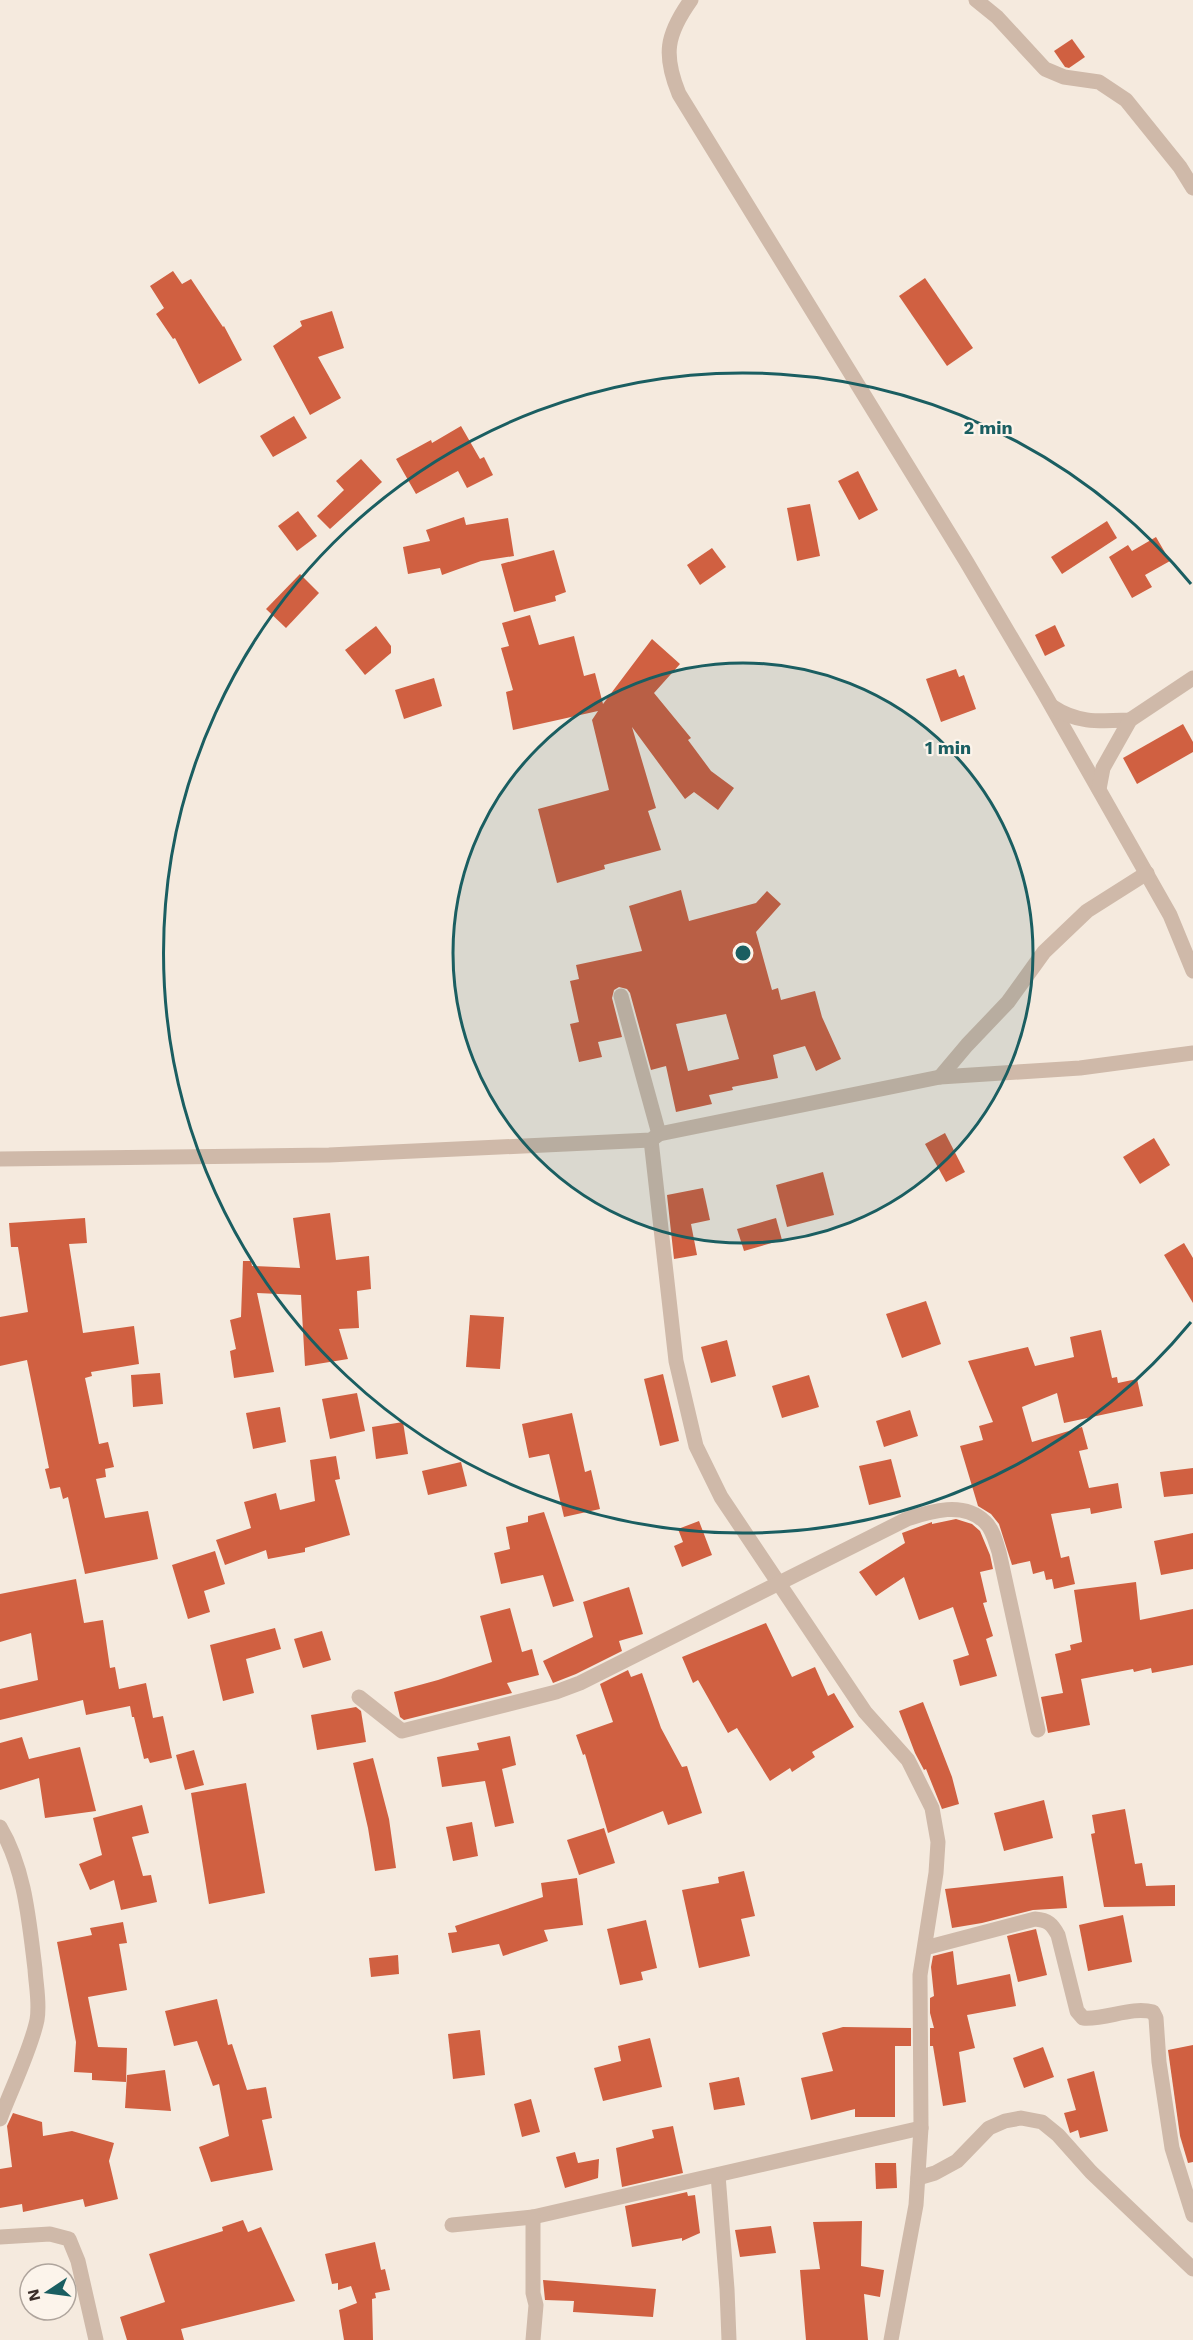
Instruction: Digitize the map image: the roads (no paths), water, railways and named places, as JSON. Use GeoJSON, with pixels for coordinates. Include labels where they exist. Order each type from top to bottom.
{"type":"FeatureCollection","features":[{"type":"Feature","properties":{"kind":"street"},"geometry":{"type":"LineString","coordinates":[[691,0],[675,27],[669,46],[670,71],[679,94],[966,561],[1051,705],[1170,915],[1192,966]]}},
{"type":"Feature","properties":{"kind":"street"},"geometry":{"type":"LineString","coordinates":[[976,0],[997,17],[1045,69],[1064,77],[1099,82],[1126,100],[1180,167],[1193,188]]}},
{"type":"Feature","properties":{"kind":"street"},"geometry":{"type":"LineString","coordinates":[[1099,789],[1103,768],[1130,720],[1193,678]]}},
{"type":"Feature","properties":{"kind":"street"},"geometry":{"type":"LineString","coordinates":[[1051,705],[1067,716],[1088,721],[1130,720]]}},
{"type":"Feature","properties":{"kind":"street"},"geometry":{"type":"LineString","coordinates":[[940,1077],[1008,1002],[1044,952],[1086,911],[1147,873]]}},
{"type":"Feature","properties":{"kind":"street"},"geometry":{"type":"LineString","coordinates":[[621,996],[655,1137],[676,1361],[696,1446],[721,1497],[865,1712],[908,1760],[932,1808],[938,1842],[936,1873],[920,1975],[921,2128],[916,2205],[891,2340]]}},
{"type":"Feature","properties":{"kind":"street"},"geometry":{"type":"LineString","coordinates":[[0,1159],[329,1155],[655,1137],[940,1077],[1080,1068],[1193,1053]]}},
{"type":"Feature","properties":{"kind":"street"},"geometry":{"type":"LineString","coordinates":[[358,1697],[402,1731],[556,1692],[609,1670],[907,1519],[948,1509],[977,1515],[987,1523],[999,1552],[1038,1730]]}},
{"type":"Feature","properties":{"kind":"street"},"geometry":{"type":"LineString","coordinates":[[0,1827],[14,1855],[22,1882],[30,1926],[38,2003],[34,2029],[0,2119]]}},
{"type":"Feature","properties":{"kind":"street"},"geometry":{"type":"LineString","coordinates":[[925,1948],[1035,1919],[1047,1920],[1053,1925],[1058,1935],[1077,2011],[1083,2018],[1095,2019],[1144,2009],[1153,2012],[1156,2018],[1159,2062],[1172,2148],[1193,2215]]}},
{"type":"Feature","properties":{"kind":"street"},"geometry":{"type":"LineString","coordinates":[[918,2178],[935,2173],[957,2161],[989,2128],[1005,2121],[1021,2118],[1042,2122],[1058,2135],[1091,2172],[1193,2269]]}},
{"type":"Feature","properties":{"kind":"street"},"geometry":{"type":"LineString","coordinates":[[452,2225],[533,2217],[921,2128]]}},
{"type":"Feature","properties":{"kind":"street"},"geometry":{"type":"LineString","coordinates":[[718,2175],[729,2340]]}},
{"type":"Feature","properties":{"kind":"street"},"geometry":{"type":"LineString","coordinates":[[532,2340],[536,2305],[533,2293],[533,2217]]}},
{"type":"Feature","properties":{"kind":"street"},"geometry":{"type":"LineString","coordinates":[[0,2237],[50,2234],[69,2239],[78,2261],[96,2340]]}}]}
